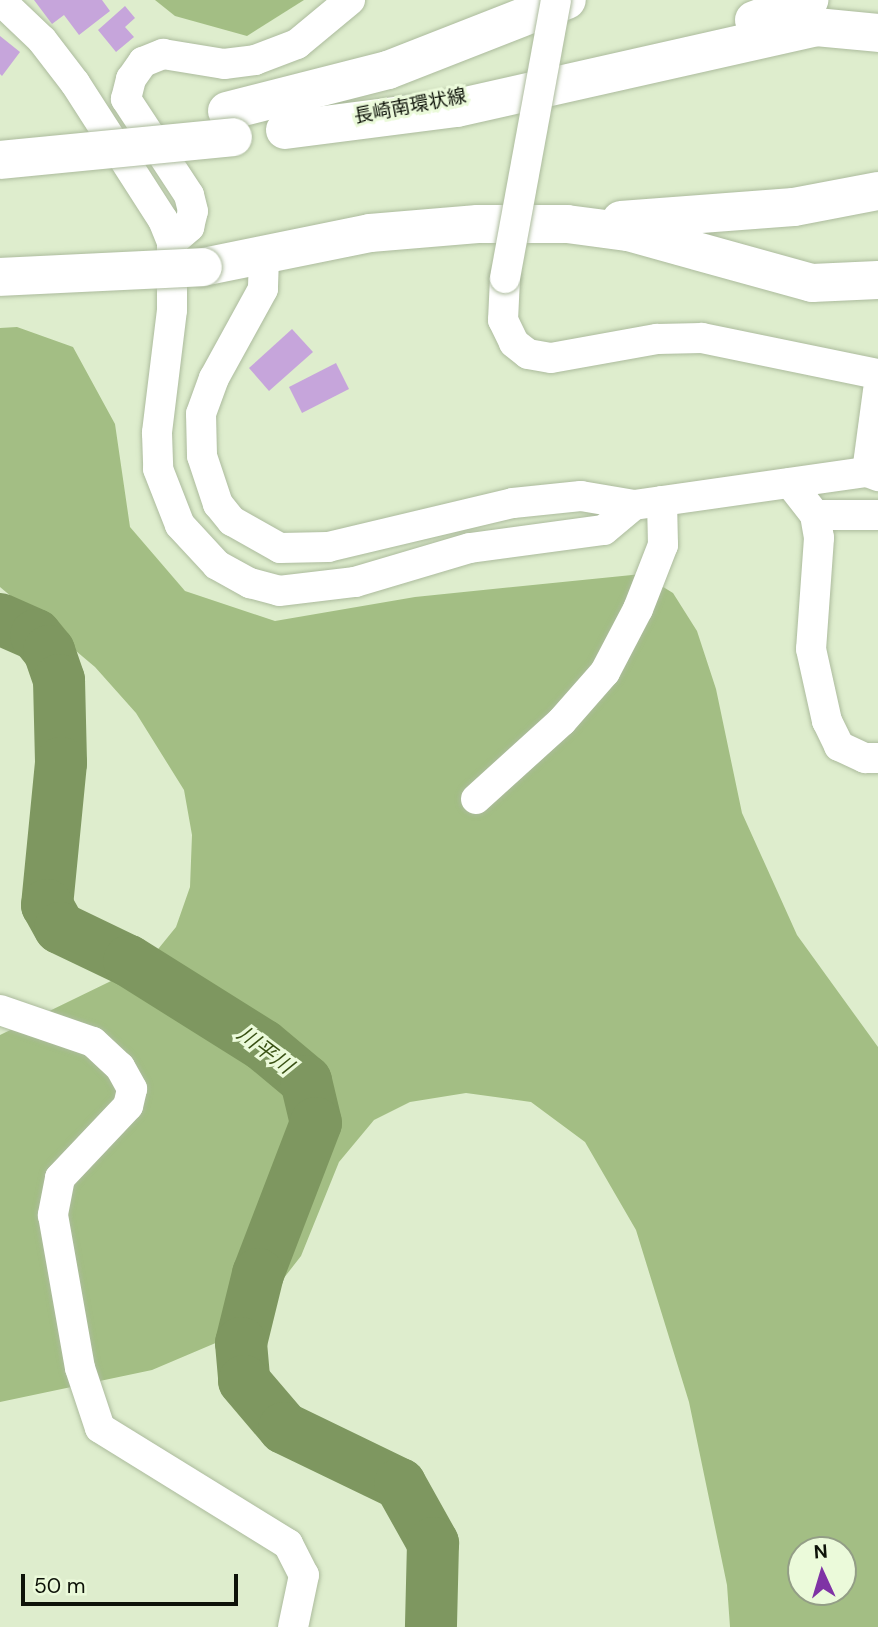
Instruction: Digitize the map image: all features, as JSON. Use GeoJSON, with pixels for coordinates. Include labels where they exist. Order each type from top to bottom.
{"type":"FeatureCollection","features":[{"type":"Feature","properties":{"kind":"highway"},"geometry":{"type":"LineString","coordinates":[[0,150],[230,124],[388,70],[567,0]]}},
{"type":"Feature","properties":{"kind":"highway","name":"長崎南環状線"},"geometry":{"type":"LineString","coordinates":[[0,159],[230,124],[285,131],[607,63],[808,0]]}},
{"type":"Feature","properties":{"kind":"highway"},"geometry":{"type":"LineString","coordinates":[[285,131],[457,108],[816,27],[878,33]]}},
{"type":"Feature","properties":{"kind":"highway"},"geometry":{"type":"LineString","coordinates":[[0,277],[203,267],[264,258],[370,233],[421,227],[567,224],[794,207],[878,191]]}},
{"type":"Feature","properties":{"kind":"highway"},"geometry":{"type":"LineString","coordinates":[[567,224],[628,232],[812,283],[878,280]]}},
{"type":"Feature","properties":{"kind":"street"},"geometry":{"type":"LineString","coordinates":[[0,0],[42,40],[75,83],[163,220],[172,243],[172,310],[157,433],[158,470],[180,525],[217,565],[250,583],[279,591],[355,582],[470,548],[604,530],[648,503]]}},
{"type":"Feature","properties":{"kind":"street"},"geometry":{"type":"LineString","coordinates":[[172,243],[189,227],[193,211],[189,195],[127,99],[131,79],[144,62],[163,54],[224,64],[254,60],[297,44],[349,0]]}},
{"type":"Feature","properties":{"kind":"street"},"geometry":{"type":"LineString","coordinates":[[556,0],[505,278],[503,320],[514,343],[528,355],[551,358],[657,339],[702,338],[878,374]]}},
{"type":"Feature","properties":{"kind":"street"},"geometry":{"type":"LineString","coordinates":[[264,258],[263,289],[214,378],[201,414],[202,456],[218,504],[232,521],[281,548],[328,547],[513,503],[581,496],[648,503],[873,474],[878,391]]}},
{"type":"Feature","properties":{"kind":"street"},"geometry":{"type":"LineString","coordinates":[[790,483],[815,515],[819,538],[811,649],[819,690],[839,746],[865,758],[878,758]]}},
{"type":"Feature","properties":{"kind":"street"},"geometry":{"type":"LineString","coordinates":[[476,799],[562,721],[605,671],[638,609],[663,545],[648,503]]}},
{"type":"Feature","properties":{"kind":"street"},"geometry":{"type":"LineString","coordinates":[[815,515],[878,515]]}},
{"type":"Feature","properties":{"kind":"street"},"geometry":{"type":"LineString","coordinates":[[0,1010],[93,1042],[120,1067],[132,1089],[128,1106],[60,1178],[52,1215],[80,1368],[100,1428],[288,1544],[304,1575],[293,1627]]}},
{"type":"Feature","properties":{"kind":"green space"},"geometry":{"type":"Polygon","coordinates":[[[155,0],[304,0],[247,36],[175,16],[155,0]]]}},
{"type":"Feature","properties":{"kind":"green space"},"geometry":{"type":"Polygon","coordinates":[[[17,327],[73,347],[115,424],[130,527],[185,591],[275,621],[415,597],[642,574],[673,593],[697,631],[716,689],[742,813],[797,935],[878,1047],[878,1627],[730,1627],[727,1585],[689,1402],[636,1230],[585,1142],[531,1102],[466,1093],[410,1102],[374,1120],[339,1162],[301,1256],[266,1301],[225,1339],[152,1370],[0,1402],[0,1035],[146,964],[176,927],[190,887],[192,835],[184,790],[136,713],[95,667],[0,587],[0,328],[17,327]]]}},
{"type":"Feature","properties":{"kind":"building"},"geometry":{"type":"Polygon","coordinates":[[[34,0],[102,0],[110,11],[79,35],[64,15],[52,24],[34,0]]]}},
{"type":"Feature","properties":{"kind":"building"},"geometry":{"type":"Polygon","coordinates":[[[125,6],[135,18],[125,27],[134,37],[116,52],[98,30],[125,6]]]}},
{"type":"Feature","properties":{"kind":"building"},"geometry":{"type":"Polygon","coordinates":[[[0,36],[20,52],[2,76],[0,74],[0,36]]]}},
{"type":"Feature","properties":{"kind":"building"},"geometry":{"type":"Polygon","coordinates":[[[292,329],[313,352],[269,391],[249,368],[292,329]]]}},
{"type":"Feature","properties":{"kind":"building"},"geometry":{"type":"Polygon","coordinates":[[[336,363],[349,389],[302,413],[289,387],[336,363]]]}},
{"type":"Feature","properties":{"kind":"waterway","name":"川平川"},"geometry":{"type":"LineString","coordinates":[[0,619],[36,635],[49,651],[59,680],[61,763],[47,905],[60,928],[129,961],[263,1045],[306,1081],[316,1123],[258,1274],[241,1343],[244,1381],[284,1428],[400,1484],[433,1543],[431,1627]]}}]}
